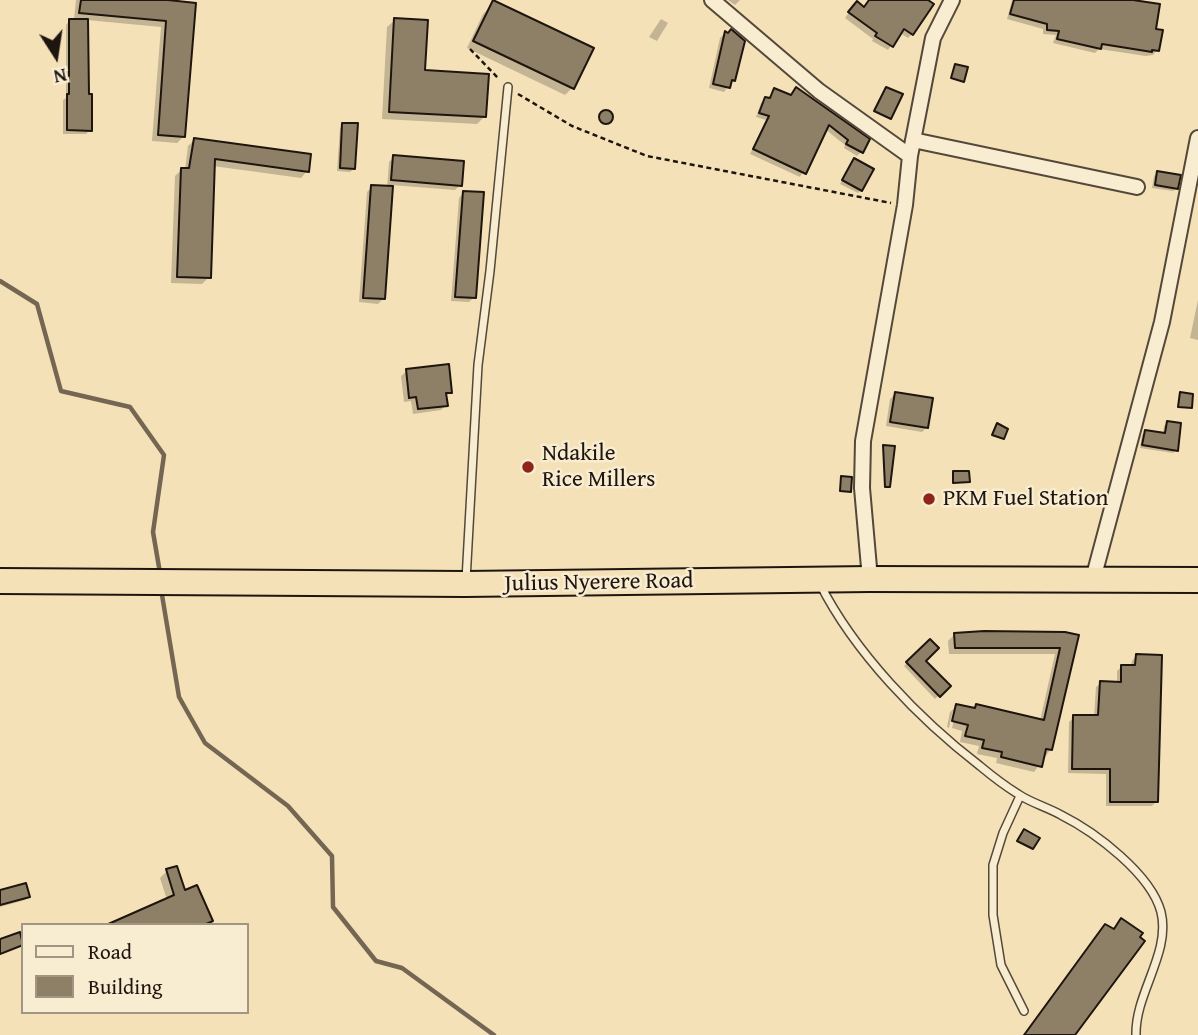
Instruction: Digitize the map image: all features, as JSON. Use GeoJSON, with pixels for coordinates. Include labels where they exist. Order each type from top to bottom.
{"type":"FeatureCollection","features":[{"type":"Feature","properties":{"kind":"highway","name":"Julius Nyerere Road"},"geometry":{"type":"LineString","coordinates":[[0,581],[465,584],[870,579],[1198,580]]}},
{"type":"Feature","properties":{"kind":"street"},"geometry":{"type":"LineString","coordinates":[[712,0],[819,91],[910,156]]}},
{"type":"Feature","properties":{"kind":"street"},"geometry":{"type":"LineString","coordinates":[[870,579],[862,499],[863,441],[905,205],[910,156],[933,38],[952,0]]}},
{"type":"Feature","properties":{"kind":"street"},"geometry":{"type":"LineString","coordinates":[[1093,579],[1162,322],[1198,138]]}},
{"type":"Feature","properties":{"kind":"street"},"geometry":{"type":"LineString","coordinates":[[913,140],[1138,187]]}},
{"type":"Feature","properties":{"kind":"lane"},"geometry":{"type":"LineString","coordinates":[[465,584],[478,365],[491,271],[508,87]]}},
{"type":"Feature","properties":{"kind":"lane"},"geometry":{"type":"LineString","coordinates":[[818,580],[835,613],[857,643],[929,723],[979,766],[1020,796],[1091,832],[1141,877],[1156,897],[1161,914],[1162,940],[1138,1008],[1136,1035]]}},
{"type":"Feature","properties":{"kind":"lane"},"geometry":{"type":"LineString","coordinates":[[1020,796],[1003,833],[993,865],[993,915],[1001,965],[1024,1011]]}},
{"type":"Feature","properties":{"kind":"path"},"geometry":{"type":"LineString","coordinates":[[470,49],[508,87],[572,126],[647,156],[905,205]]}},
{"type":"Feature","properties":{"kind":"building"},"geometry":{"type":"Polygon","coordinates":[[[81,0],[168,0],[196,3],[185,137],[158,135],[166,21],[79,13],[81,0]]]}},
{"type":"Feature","properties":{"kind":"building"},"geometry":{"type":"Polygon","coordinates":[[[493,0],[594,48],[574,89],[473,41],[493,0]]]}},
{"type":"Feature","properties":{"kind":"building"},"geometry":{"type":"Polygon","coordinates":[[[869,0],[928,0],[934,4],[913,35],[904,29],[893,47],[875,36],[877,33],[848,12],[857,1],[864,7],[869,0]]]}},
{"type":"Feature","properties":{"kind":"building"},"geometry":{"type":"Polygon","coordinates":[[[1014,0],[1133,0],[1160,4],[1156,29],[1163,30],[1159,51],[1102,44],[1101,49],[1057,39],[1059,31],[1047,30],[1047,24],[1010,14],[1014,0]]]}},
{"type":"Feature","properties":{"kind":"building"},"geometry":{"type":"Polygon","coordinates":[[[394,18],[428,20],[425,70],[489,74],[486,117],[389,112],[394,18]]]}},
{"type":"Feature","properties":{"kind":"building"},"geometry":{"type":"Polygon","coordinates":[[[69,19],[88,19],[92,131],[67,130],[69,19]]]}},
{"type":"Feature","properties":{"kind":"building"},"geometry":{"type":"Polygon","coordinates":[[[731,29],[745,41],[735,81],[732,80],[730,88],[713,84],[725,31],[728,33],[731,29]]]}},
{"type":"Feature","properties":{"kind":"building"},"geometry":{"type":"Polygon","coordinates":[[[955,64],[968,67],[964,82],[951,78],[955,64]]]}},
{"type":"Feature","properties":{"kind":"building"},"geometry":{"type":"Polygon","coordinates":[[[796,87],[870,139],[863,153],[846,144],[848,140],[829,125],[806,174],[753,149],[769,116],[759,113],[765,97],[770,98],[774,88],[791,95],[796,87]]]}},
{"type":"Feature","properties":{"kind":"building"},"geometry":{"type":"Polygon","coordinates":[[[886,87],[903,94],[891,119],[874,111],[886,87]]]}},
{"type":"Feature","properties":{"kind":"building"},"geometry":{"type":"Polygon","coordinates":[[[606,110],[611,112],[611,122],[606,124],[601,122],[599,117],[601,112],[606,110]]]}},
{"type":"Feature","properties":{"kind":"building"},"geometry":{"type":"Polygon","coordinates":[[[342,123],[358,123],[355,169],[340,168],[342,123]]]}},
{"type":"Feature","properties":{"kind":"building"},"geometry":{"type":"Polygon","coordinates":[[[194,138],[311,154],[309,172],[215,159],[211,278],[177,277],[181,168],[189,168],[194,138]]]}},
{"type":"Feature","properties":{"kind":"building"},"geometry":{"type":"Polygon","coordinates":[[[393,155],[464,161],[462,186],[391,180],[393,155]]]}},
{"type":"Feature","properties":{"kind":"building"},"geometry":{"type":"Polygon","coordinates":[[[854,158],[874,169],[862,191],[842,180],[854,158]]]}},
{"type":"Feature","properties":{"kind":"building"},"geometry":{"type":"Polygon","coordinates":[[[1157,171],[1181,175],[1178,189],[1155,185],[1157,171]]]}},
{"type":"Feature","properties":{"kind":"building"},"geometry":{"type":"Polygon","coordinates":[[[371,185],[393,186],[385,299],[363,298],[371,185]]]}},
{"type":"Feature","properties":{"kind":"building"},"geometry":{"type":"Polygon","coordinates":[[[463,191],[484,192],[476,298],[455,297],[463,191]]]}},
{"type":"Feature","properties":{"kind":"building"},"geometry":{"type":"Polygon","coordinates":[[[449,364],[452,393],[446,393],[448,406],[418,409],[416,397],[409,398],[406,369],[449,364]]]}},
{"type":"Feature","properties":{"kind":"building"},"geometry":{"type":"Polygon","coordinates":[[[895,392],[933,398],[928,428],[890,422],[895,392]]]}},
{"type":"Feature","properties":{"kind":"building"},"geometry":{"type":"Polygon","coordinates":[[[1180,392],[1193,394],[1192,408],[1178,407],[1180,392]]]}},
{"type":"Feature","properties":{"kind":"building"},"geometry":{"type":"Polygon","coordinates":[[[1167,421],[1181,423],[1178,451],[1142,445],[1145,430],[1165,433],[1167,421]]]}},
{"type":"Feature","properties":{"kind":"building"},"geometry":{"type":"Polygon","coordinates":[[[997,423],[1008,429],[1004,439],[992,435],[997,423]]]}},
{"type":"Feature","properties":{"kind":"building"},"geometry":{"type":"Polygon","coordinates":[[[883,445],[895,446],[890,487],[885,487],[883,445]]]}},
{"type":"Feature","properties":{"kind":"building"},"geometry":{"type":"Polygon","coordinates":[[[953,471],[969,471],[970,482],[953,483],[953,471]]]}},
{"type":"Feature","properties":{"kind":"building"},"geometry":{"type":"Polygon","coordinates":[[[841,476],[852,477],[851,492],[840,491],[841,476]]]}},
{"type":"Feature","properties":{"kind":"building"},"geometry":{"type":"Polygon","coordinates":[[[1065,632],[1079,635],[1052,750],[1046,749],[1042,767],[1001,757],[1002,752],[982,748],[984,740],[965,736],[968,725],[952,721],[956,704],[975,708],[976,704],[1044,720],[1060,648],[955,648],[954,633],[1065,632]]]}},
{"type":"Feature","properties":{"kind":"building"},"geometry":{"type":"Polygon","coordinates":[[[930,639],[939,648],[926,661],[951,686],[940,697],[906,662],[930,639]]]}},
{"type":"Feature","properties":{"kind":"building"},"geometry":{"type":"Polygon","coordinates":[[[1136,654],[1162,655],[1158,802],[1110,802],[1110,769],[1072,769],[1073,715],[1098,715],[1100,681],[1121,682],[1121,665],[1135,665],[1136,654]]]}},
{"type":"Feature","properties":{"kind":"building"},"geometry":{"type":"Polygon","coordinates":[[[1024,829],[1040,838],[1033,849],[1017,841],[1024,829]]]}},
{"type":"Feature","properties":{"kind":"building"},"geometry":{"type":"Polygon","coordinates":[[[177,866],[185,890],[197,885],[213,921],[111,923],[174,895],[166,869],[177,866]]]}},
{"type":"Feature","properties":{"kind":"building"},"geometry":{"type":"Polygon","coordinates":[[[26,883],[30,897],[0,905],[0,890],[26,883]]]}},
{"type":"Feature","properties":{"kind":"building"},"geometry":{"type":"Polygon","coordinates":[[[1121,918],[1143,933],[1140,937],[1145,941],[1075,1035],[1024,1035],[1105,924],[1114,929],[1121,918]]]}},
{"type":"Feature","properties":{"kind":"building"},"geometry":{"type":"Polygon","coordinates":[[[20,932],[21,946],[0,954],[0,939],[20,932]]]}},
{"type":"Feature","properties":{"kind":"waterway"},"geometry":{"type":"LineString","coordinates":[[0,281],[37,304],[61,391],[130,407],[164,455],[153,532],[160,573]]}},
{"type":"Feature","properties":{"kind":"waterway"},"geometry":{"type":"LineString","coordinates":[[161,589],[179,697],[205,743],[288,806],[332,856],[333,907],[376,961],[402,968],[494,1035]]}},
{"type":"Feature","properties":{"kind":"place","name":"Ndakile Rice Millers"},"geometry":{"type":"Point","coordinates":[528,467]}},
{"type":"Feature","properties":{"kind":"place","name":"PKM Fuel Station"},"geometry":{"type":"Point","coordinates":[929,499]}}]}
